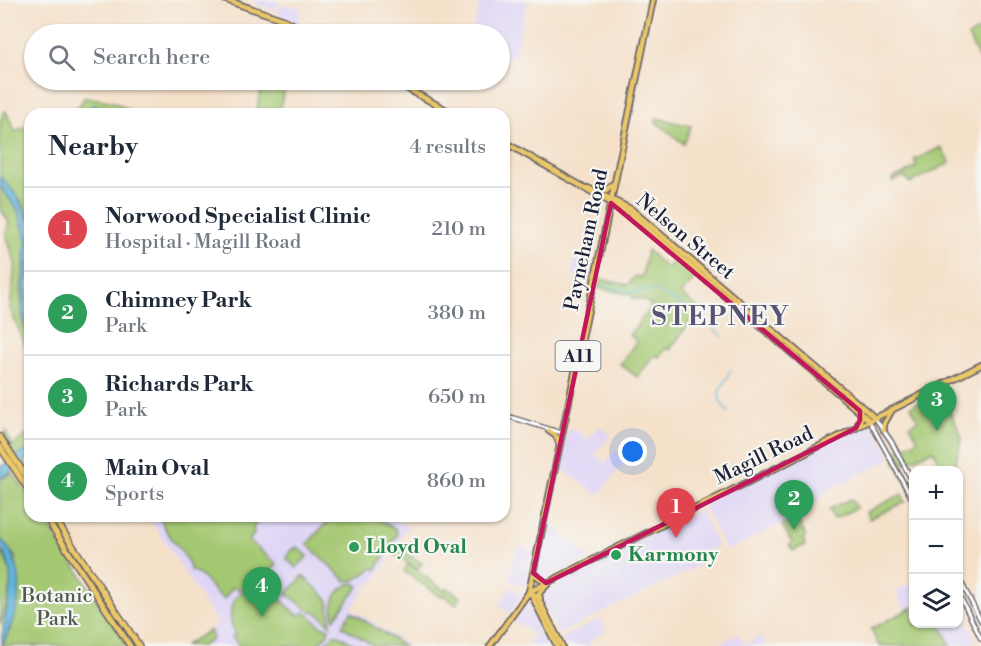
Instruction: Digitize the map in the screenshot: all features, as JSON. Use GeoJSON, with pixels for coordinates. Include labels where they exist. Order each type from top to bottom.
{"type":"FeatureCollection","features":[{"type":"Feature","properties":{"kind":"highway"},"geometry":{"type":"LineString","coordinates":[[0,437],[1,447],[24,476]]}},
{"type":"Feature","properties":{"kind":"highway"},"geometry":{"type":"LineString","coordinates":[[49,522],[130,646]]}},
{"type":"Feature","properties":{"kind":"highway"},"geometry":{"type":"LineString","coordinates":[[57,522],[139,646]]}},
{"type":"Feature","properties":{"kind":"highway"},"geometry":{"type":"LineString","coordinates":[[59,538],[65,534]]}},
{"type":"Feature","properties":{"kind":"highway"},"geometry":{"type":"LineString","coordinates":[[118,614],[118,628]]}},
{"type":"Feature","properties":{"kind":"main road"},"geometry":{"type":"LineString","coordinates":[[226,0],[291,24]]}},
{"type":"Feature","properties":{"kind":"main road","name":"Payneham Road"},"geometry":{"type":"LineString","coordinates":[[529,592],[653,0]]}},
{"type":"Feature","properties":{"kind":"main road"},"geometry":{"type":"LineString","coordinates":[[410,90],[443,108]]}},
{"type":"Feature","properties":{"kind":"main road"},"geometry":{"type":"LineString","coordinates":[[510,145],[611,200]]}},
{"type":"Feature","properties":{"kind":"main road"},"geometry":{"type":"LineString","coordinates":[[583,186],[606,189],[615,182]]}},
{"type":"Feature","properties":{"kind":"main road"},"geometry":{"type":"LineString","coordinates":[[594,189],[611,200]]}},
{"type":"Feature","properties":{"kind":"main road","name":"Nelson Street"},"geometry":{"type":"LineString","coordinates":[[611,200],[631,209],[872,420]]}},
{"type":"Feature","properties":{"kind":"main road","name":"Nelson Street"},"geometry":{"type":"LineString","coordinates":[[784,343],[872,420]]}},
{"type":"Feature","properties":{"kind":"main road","name":"Magill Road"},"geometry":{"type":"LineString","coordinates":[[529,592],[981,366]]}},
{"type":"Feature","properties":{"kind":"main road"},"geometry":{"type":"LineString","coordinates":[[884,430],[884,424],[892,410]]}},
{"type":"Feature","properties":{"kind":"main road"},"geometry":{"type":"LineString","coordinates":[[856,428],[861,418],[860,411]]}},
{"type":"Feature","properties":{"kind":"main road"},"geometry":{"type":"LineString","coordinates":[[549,431],[556,436],[560,446]]}},
{"type":"Feature","properties":{"kind":"main road"},"geometry":{"type":"LineString","coordinates":[[533,573],[546,583]]}},
{"type":"Feature","properties":{"kind":"main road"},"geometry":{"type":"LineString","coordinates":[[541,603],[539,593],[552,580]]}},
{"type":"Feature","properties":{"kind":"main road"},"geometry":{"type":"LineString","coordinates":[[529,592],[537,596],[541,603],[559,646]]}},
{"type":"Feature","properties":{"kind":"main road"},"geometry":{"type":"LineString","coordinates":[[529,592],[559,646]]}},
{"type":"Feature","properties":{"kind":"main road","name":"A11"},"geometry":{"type":"LineString","coordinates":[[490,646],[529,592]]}},
{"type":"Feature","properties":{"kind":"main road"},"geometry":{"type":"LineString","coordinates":[[517,609],[530,601],[543,618]]}},
{"type":"Feature","properties":{"kind":"street"},"geometry":{"type":"LineString","coordinates":[[510,418],[562,433]]}},
{"type":"Feature","properties":{"kind":"street"},"geometry":{"type":"LineString","coordinates":[[872,420],[884,430],[909,474]]}},
{"type":"Feature","properties":{"kind":"street"},"geometry":{"type":"LineString","coordinates":[[872,420],[909,492]]}},
{"type":"Feature","properties":{"kind":"street"},"geometry":{"type":"LineString","coordinates":[[891,458],[899,454]]}},
{"type":"Feature","properties":{"kind":"street"},"geometry":{"type":"LineString","coordinates":[[963,586],[981,621]]}},
{"type":"Feature","properties":{"kind":"street"},"geometry":{"type":"LineString","coordinates":[[963,602],[981,639]]}},
{"type":"Feature","properties":{"kind":"highlighted area"},"geometry":{"type":"Polygon","coordinates":[[[611,203],[860,411],[860,420],[856,428],[546,583],[533,573],[611,203]]]}},
{"type":"Feature","properties":{"kind":"shaded area"},"geometry":{"type":"Polygon","coordinates":[[[257,0],[278,0],[276,11],[256,5],[257,0]]]}},
{"type":"Feature","properties":{"kind":"shaded area"},"geometry":{"type":"Polygon","coordinates":[[[480,0],[527,0],[514,58],[510,57],[510,24],[474,24],[480,0]]]}},
{"type":"Feature","properties":{"kind":"shaded area"},"geometry":{"type":"Polygon","coordinates":[[[281,4],[301,8],[300,21],[297,23],[278,14],[281,4]]]}},
{"type":"Feature","properties":{"kind":"shaded area"},"geometry":{"type":"Polygon","coordinates":[[[576,257],[592,261],[588,278],[571,274],[576,257]]]}},
{"type":"Feature","properties":{"kind":"shaded area"},"geometry":{"type":"Polygon","coordinates":[[[870,421],[891,458],[822,494],[817,503],[814,494],[814,507],[727,551],[702,504],[870,421]]]}},
{"type":"Feature","properties":{"kind":"shaded area"},"geometry":{"type":"Polygon","coordinates":[[[599,426],[611,435],[595,454],[606,463],[615,451],[620,454],[625,447],[632,452],[599,495],[560,468],[568,429],[576,430],[588,440],[599,426]]]}},
{"type":"Feature","properties":{"kind":"shaded area"},"geometry":{"type":"Polygon","coordinates":[[[700,510],[717,546],[700,554],[704,563],[558,634],[542,597],[543,591],[561,582],[564,578],[700,510]]]}},
{"type":"Feature","properties":{"kind":"shaded area"},"geometry":{"type":"Polygon","coordinates":[[[548,521],[587,556],[587,559],[543,580],[537,575],[548,521]]]}},
{"type":"Feature","properties":{"kind":"shaded area"},"geometry":{"type":"Polygon","coordinates":[[[152,522],[400,522],[408,526],[373,584],[368,583],[352,609],[408,646],[185,646],[218,624],[152,522]]]}},
{"type":"Feature","properties":{"kind":"shaded area"},"geometry":{"type":"Polygon","coordinates":[[[517,547],[535,550],[525,587],[508,579],[517,547]]]}},
{"type":"Feature","properties":{"kind":"shaded area"},"geometry":{"type":"Polygon","coordinates":[[[909,584],[909,609],[906,611],[896,591],[909,584]]]}},
{"type":"Feature","properties":{"kind":"shaded area"},"geometry":{"type":"Polygon","coordinates":[[[511,587],[522,594],[509,613],[499,606],[511,587]]]}},
{"type":"Feature","properties":{"kind":"shaded area"},"geometry":{"type":"Polygon","coordinates":[[[531,604],[555,646],[533,646],[528,642],[534,634],[514,621],[526,605],[531,604]]]}},
{"type":"Feature","properties":{"kind":"shaded area"},"geometry":{"type":"Polygon","coordinates":[[[963,613],[976,641],[965,646],[951,646],[942,628],[963,628],[963,613]]]}},
{"type":"Feature","properties":{"kind":"shaded area"},"geometry":{"type":"Polygon","coordinates":[[[600,619],[606,631],[589,641],[591,646],[565,646],[563,637],[600,619]]]}},
{"type":"Feature","properties":{"kind":"shaded area"},"geometry":{"type":"Polygon","coordinates":[[[739,634],[744,645],[761,636],[765,646],[715,646],[739,634]]]}},
{"type":"Feature","properties":{"kind":"green space"},"geometry":{"type":"Polygon","coordinates":[[[981,30],[981,64],[968,36],[981,30]]]}},
{"type":"Feature","properties":{"kind":"green space"},"geometry":{"type":"Polygon","coordinates":[[[261,90],[284,90],[280,108],[257,108],[261,90]]]}},
{"type":"Feature","properties":{"kind":"green space"},"geometry":{"type":"Polygon","coordinates":[[[84,98],[111,101],[126,108],[74,108],[79,106],[84,98]]]}},
{"type":"Feature","properties":{"kind":"green space"},"geometry":{"type":"Polygon","coordinates":[[[6,111],[15,131],[24,127],[24,206],[0,177],[0,122],[6,111]]]}},
{"type":"Feature","properties":{"kind":"green space"},"geometry":{"type":"Polygon","coordinates":[[[656,118],[691,126],[684,144],[656,122],[656,118]]]}},
{"type":"Feature","properties":{"kind":"green space"},"geometry":{"type":"Polygon","coordinates":[[[941,147],[950,163],[910,183],[904,176],[893,182],[892,179],[917,167],[914,160],[941,147]]]}},
{"type":"Feature","properties":{"kind":"green space"},"geometry":{"type":"Polygon","coordinates":[[[0,186],[19,212],[24,231],[21,296],[24,342],[10,309],[15,263],[6,234],[9,222],[0,208],[0,186]]]}},
{"type":"Feature","properties":{"kind":"green space"},"geometry":{"type":"Polygon","coordinates":[[[647,250],[667,269],[677,258],[697,276],[681,294],[699,309],[670,350],[667,348],[659,357],[655,355],[637,377],[620,364],[637,341],[629,335],[652,306],[643,300],[632,298],[632,295],[598,288],[600,279],[628,285],[635,276],[642,277],[647,250]]]}},
{"type":"Feature","properties":{"kind":"green space"},"geometry":{"type":"Polygon","coordinates":[[[933,395],[940,409],[947,406],[962,437],[955,466],[942,466],[933,450],[904,464],[897,450],[918,440],[910,425],[918,420],[911,406],[933,395]]]}},
{"type":"Feature","properties":{"kind":"green space"},"geometry":{"type":"Polygon","coordinates":[[[6,431],[12,446],[24,437],[24,468],[2,436],[6,431]]]}},
{"type":"Feature","properties":{"kind":"green space"},"geometry":{"type":"Polygon","coordinates":[[[899,458],[909,479],[909,491],[895,461],[899,458]]]}},
{"type":"Feature","properties":{"kind":"green space","name":"Botanic Park"},"geometry":{"type":"Polygon","coordinates":[[[13,473],[24,489],[24,522],[46,522],[128,646],[2,646],[10,629],[16,558],[0,538],[0,479],[13,473]]]}},
{"type":"Feature","properties":{"kind":"green space"},"geometry":{"type":"Polygon","coordinates":[[[902,494],[905,502],[869,519],[866,512],[902,494]]]}},
{"type":"Feature","properties":{"kind":"green space"},"geometry":{"type":"Polygon","coordinates":[[[851,499],[856,508],[834,519],[829,509],[851,499]]]}},
{"type":"Feature","properties":{"kind":"green space"},"geometry":{"type":"Polygon","coordinates":[[[797,518],[806,536],[803,539],[805,545],[793,551],[789,545],[792,543],[782,525],[797,518]]]}},
{"type":"Feature","properties":{"kind":"green space"},"geometry":{"type":"Polygon","coordinates":[[[258,522],[249,541],[277,564],[263,579],[237,590],[233,587],[224,599],[200,575],[190,570],[187,559],[162,523],[258,522]]]}},
{"type":"Feature","properties":{"kind":"green space"},"geometry":{"type":"Polygon","coordinates":[[[327,522],[383,522],[396,529],[397,535],[376,570],[373,568],[355,580],[346,581],[307,544],[327,522]]]}},
{"type":"Feature","properties":{"kind":"green space"},"geometry":{"type":"Polygon","coordinates":[[[297,547],[308,556],[296,568],[287,559],[289,552],[297,547]]]}},
{"type":"Feature","properties":{"kind":"green space"},"geometry":{"type":"Polygon","coordinates":[[[397,548],[422,563],[418,569],[394,554],[397,548]]]}},
{"type":"Feature","properties":{"kind":"green space"},"geometry":{"type":"Polygon","coordinates":[[[0,551],[9,568],[10,587],[0,625],[0,551]]]}},
{"type":"Feature","properties":{"kind":"green space"},"geometry":{"type":"Polygon","coordinates":[[[408,564],[445,591],[448,588],[461,597],[456,604],[443,595],[441,597],[404,571],[408,564]]]}},
{"type":"Feature","properties":{"kind":"green space"},"geometry":{"type":"Polygon","coordinates":[[[303,576],[328,599],[331,625],[315,611],[311,612],[287,594],[303,576]]]}},
{"type":"Feature","properties":{"kind":"green space"},"geometry":{"type":"Polygon","coordinates":[[[353,583],[359,586],[334,619],[335,596],[342,588],[353,583]]]}},
{"type":"Feature","properties":{"kind":"green space"},"geometry":{"type":"Polygon","coordinates":[[[259,585],[270,590],[299,616],[304,612],[323,627],[329,628],[327,635],[315,646],[239,646],[232,637],[235,635],[231,618],[233,602],[242,591],[259,585]]]}},
{"type":"Feature","properties":{"kind":"green space"},"geometry":{"type":"Polygon","coordinates":[[[909,609],[909,628],[942,628],[951,646],[879,646],[871,629],[909,609]]]}},
{"type":"Feature","properties":{"kind":"green space"},"geometry":{"type":"Polygon","coordinates":[[[351,612],[404,646],[374,646],[342,626],[351,612]]]}},
{"type":"Feature","properties":{"kind":"green space"},"geometry":{"type":"Polygon","coordinates":[[[210,630],[213,639],[202,646],[185,645],[210,630]]]}},
{"type":"Feature","properties":{"kind":"green space"},"geometry":{"type":"Polygon","coordinates":[[[334,635],[339,635],[356,646],[322,646],[334,635]]]}},
{"type":"Feature","properties":{"kind":"water"},"geometry":{"type":"Polygon","coordinates":[[[0,177],[23,206],[24,231],[19,212],[0,186],[0,177]]]}},
{"type":"Feature","properties":{"kind":"water"},"geometry":{"type":"Polygon","coordinates":[[[24,276],[24,320],[22,312],[24,276]]]}},
{"type":"Feature","properties":{"kind":"water"},"geometry":{"type":"Polygon","coordinates":[[[24,452],[24,461],[0,479],[0,467],[24,452]]]}},
{"type":"Feature","properties":{"kind":"water"},"geometry":{"type":"Polygon","coordinates":[[[0,538],[10,551],[19,577],[14,618],[2,646],[11,578],[0,538]]]}},
{"type":"Feature","properties":{"kind":"waterway"},"geometry":{"type":"LineString","coordinates":[[604,286],[633,292],[655,290],[695,313]]}},
{"type":"Feature","properties":{"kind":"waterway"},"geometry":{"type":"LineString","coordinates":[[708,324],[722,336]]}},
{"type":"Feature","properties":{"kind":"waterway"},"geometry":{"type":"LineString","coordinates":[[728,412],[720,401],[719,392],[731,370]]}},
{"type":"Feature","properties":{"kind":"place","name":"Richards Park"},"geometry":{"type":"Point","coordinates":[937,431]}},
{"type":"Feature","properties":{"kind":"place","name":"Chimney Park"},"geometry":{"type":"Point","coordinates":[794,530]}},
{"type":"Feature","properties":{"kind":"place","name":"Norwood Specialist Clinic"},"geometry":{"type":"Point","coordinates":[676,538]}},
{"type":"Feature","properties":{"kind":"place","name":"Lloyd Oval"},"geometry":{"type":"Point","coordinates":[354,547]}},
{"type":"Feature","properties":{"kind":"place","name":"Karmony"},"geometry":{"type":"Point","coordinates":[616,555]}},
{"type":"Feature","properties":{"kind":"place","name":"Main Oval"},"geometry":{"type":"Point","coordinates":[262,617]}},
{"type":"Feature","properties":{"kind":"district","name":"STEPNEY"},"geometry":{"type":"Point","coordinates":[721,317]}}]}
